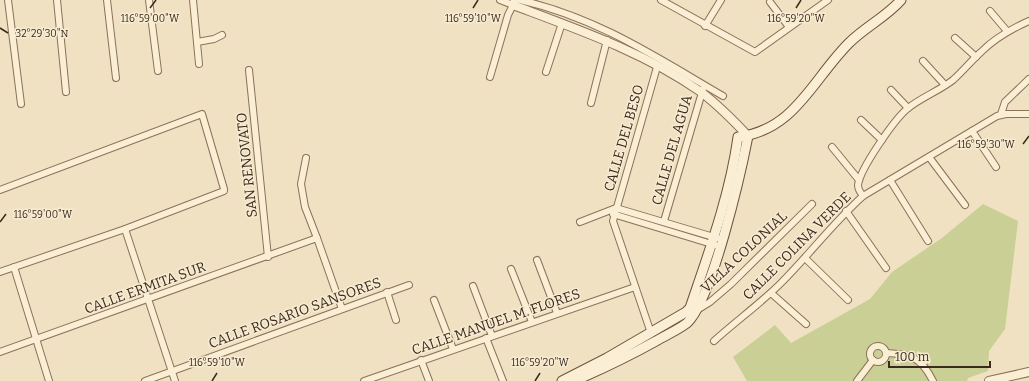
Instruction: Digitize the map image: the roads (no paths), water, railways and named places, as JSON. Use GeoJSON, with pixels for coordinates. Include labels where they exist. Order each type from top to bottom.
{"type":"FeatureCollection","features":[{"type":"Feature","properties":{"kind":"main road"},"geometry":{"type":"LineString","coordinates":[[717,241],[738,137],[748,136],[767,129],[780,122],[793,111],[830,63],[851,42],[901,0]]}},
{"type":"Feature","properties":{"kind":"main road"},"geometry":{"type":"LineString","coordinates":[[567,380],[682,327],[688,322],[717,241],[748,136]]}},
{"type":"Feature","properties":{"kind":"main road"},"geometry":{"type":"LineString","coordinates":[[595,381],[600,366],[651,332],[681,317],[693,309]]}},
{"type":"Feature","properties":{"kind":"street"},"geometry":{"type":"LineString","coordinates":[[8,0],[20,104]]}},
{"type":"Feature","properties":{"kind":"street"},"geometry":{"type":"LineString","coordinates":[[57,0],[66,92]]}},
{"type":"Feature","properties":{"kind":"street"},"geometry":{"type":"LineString","coordinates":[[107,0],[116,78]]}},
{"type":"Feature","properties":{"kind":"street"},"geometry":{"type":"LineString","coordinates":[[149,0],[158,71]]}},
{"type":"Feature","properties":{"kind":"street"},"geometry":{"type":"LineString","coordinates":[[193,0],[199,64]]}},
{"type":"Feature","properties":{"kind":"street"},"geometry":{"type":"LineString","coordinates":[[500,0],[514,2],[606,40],[657,67],[703,89],[723,96]]}},
{"type":"Feature","properties":{"kind":"street"},"geometry":{"type":"LineString","coordinates":[[520,0],[568,15],[610,31],[682,70],[703,89],[748,136]]}},
{"type":"Feature","properties":{"kind":"street"},"geometry":{"type":"LineString","coordinates":[[661,0],[705,26],[755,52],[759,51],[789,27],[828,0]]}},
{"type":"Feature","properties":{"kind":"street"},"geometry":{"type":"LineString","coordinates":[[705,26],[721,0]]}},
{"type":"Feature","properties":{"kind":"street"},"geometry":{"type":"LineString","coordinates":[[490,77],[508,14],[514,2]]}},
{"type":"Feature","properties":{"kind":"street"},"geometry":{"type":"LineString","coordinates":[[770,2],[789,27]]}},
{"type":"Feature","properties":{"kind":"street"},"geometry":{"type":"LineString","coordinates":[[990,11],[1008,31]]}},
{"type":"Feature","properties":{"kind":"street"},"geometry":{"type":"LineString","coordinates":[[863,196],[858,188],[859,180],[882,140],[899,116],[908,108],[960,74],[976,57],[1008,31],[1029,21]]}},
{"type":"Feature","properties":{"kind":"street"},"geometry":{"type":"LineString","coordinates":[[546,72],[562,23]]}},
{"type":"Feature","properties":{"kind":"street"},"geometry":{"type":"LineString","coordinates":[[197,42],[214,40],[222,35]]}},
{"type":"Feature","properties":{"kind":"street"},"geometry":{"type":"LineString","coordinates":[[956,38],[976,57]]}},
{"type":"Feature","properties":{"kind":"street"},"geometry":{"type":"LineString","coordinates":[[591,103],[606,40]]}},
{"type":"Feature","properties":{"kind":"street"},"geometry":{"type":"LineString","coordinates":[[923,61],[945,85]]}},
{"type":"Feature","properties":{"kind":"street","name":"CALLE DEL BESO"},"geometry":{"type":"LineString","coordinates":[[614,216],[657,67]]}},
{"type":"Feature","properties":{"kind":"street","name":"SAN RENOVATO"},"geometry":{"type":"LineString","coordinates":[[249,70],[268,257]]}},
{"type":"Feature","properties":{"kind":"street"},"geometry":{"type":"LineString","coordinates":[[1029,79],[1005,102],[1001,114],[1029,114]]}},
{"type":"Feature","properties":{"kind":"street","name":"CALLE DEL AGUA"},"geometry":{"type":"LineString","coordinates":[[664,221],[703,89]]}},
{"type":"Feature","properties":{"kind":"street"},"geometry":{"type":"LineString","coordinates":[[892,90],[908,108]]}},
{"type":"Feature","properties":{"kind":"street","name":"CALLE COLINA VERDE"},"geometry":{"type":"LineString","coordinates":[[714,341],[771,292],[805,258],[846,212],[863,196],[1001,114]]}},
{"type":"Feature","properties":{"kind":"street"},"geometry":{"type":"LineString","coordinates":[[0,190],[203,115],[224,190],[125,229],[0,272]]}},
{"type":"Feature","properties":{"kind":"street"},"geometry":{"type":"LineString","coordinates":[[861,120],[882,140]]}},
{"type":"Feature","properties":{"kind":"street"},"geometry":{"type":"LineString","coordinates":[[738,137],[740,127]]}},
{"type":"Feature","properties":{"kind":"street"},"geometry":{"type":"LineString","coordinates":[[972,131],[996,167]]}},
{"type":"Feature","properties":{"kind":"street"},"geometry":{"type":"LineString","coordinates":[[832,147],[859,180]]}},
{"type":"Feature","properties":{"kind":"street"},"geometry":{"type":"LineString","coordinates":[[929,156],[965,205]]}},
{"type":"Feature","properties":{"kind":"street"},"geometry":{"type":"LineString","coordinates":[[306,158],[301,184],[305,207],[342,309]]}},
{"type":"Feature","properties":{"kind":"street"},"geometry":{"type":"LineString","coordinates":[[890,180],[928,241]]}},
{"type":"Feature","properties":{"kind":"street","name":"VILLA COLONIAL"},"geometry":{"type":"LineString","coordinates":[[693,309],[710,302],[731,284],[812,204]]}},
{"type":"Feature","properties":{"kind":"street"},"geometry":{"type":"LineString","coordinates":[[580,222],[616,208],[664,221],[717,241]]}},
{"type":"Feature","properties":{"kind":"street"},"geometry":{"type":"LineString","coordinates":[[608,211],[614,216],[717,241]]}},
{"type":"Feature","properties":{"kind":"street"},"geometry":{"type":"LineString","coordinates":[[846,212],[886,268]]}},
{"type":"Feature","properties":{"kind":"street"},"geometry":{"type":"LineString","coordinates":[[614,216],[614,226],[651,332]]}},
{"type":"Feature","properties":{"kind":"street"},"geometry":{"type":"LineString","coordinates":[[125,229],[175,381]]}},
{"type":"Feature","properties":{"kind":"street","name":"CALLE ERMITA SUR"},"geometry":{"type":"LineString","coordinates":[[0,352],[149,300],[317,238]]}},
{"type":"Feature","properties":{"kind":"street"},"geometry":{"type":"LineString","coordinates":[[805,258],[848,300]]}},
{"type":"Feature","properties":{"kind":"street"},"geometry":{"type":"LineString","coordinates":[[537,260],[557,313]]}},
{"type":"Feature","properties":{"kind":"street"},"geometry":{"type":"LineString","coordinates":[[14,267],[48,381]]}},
{"type":"Feature","properties":{"kind":"street"},"geometry":{"type":"LineString","coordinates":[[511,269],[532,322]]}},
{"type":"Feature","properties":{"kind":"street","name":"CALLE ROSARIO SANSORES"},"geometry":{"type":"LineString","coordinates":[[145,381],[409,285]]}},
{"type":"Feature","properties":{"kind":"street"},"geometry":{"type":"LineString","coordinates":[[473,286],[503,381]]}},
{"type":"Feature","properties":{"kind":"street","name":"CALLE MANUEL M. FLORES"},"geometry":{"type":"LineString","coordinates":[[364,381],[635,287]]}},
{"type":"Feature","properties":{"kind":"street"},"geometry":{"type":"LineString","coordinates":[[387,292],[396,320]]}},
{"type":"Feature","properties":{"kind":"street"},"geometry":{"type":"LineString","coordinates":[[771,292],[806,324]]}},
{"type":"Feature","properties":{"kind":"street"},"geometry":{"type":"LineString","coordinates":[[434,300],[453,349]]}},
{"type":"Feature","properties":{"kind":"street"},"geometry":{"type":"LineString","coordinates":[[873,360],[870,356],[870,351],[874,347],[879,346],[884,348],[886,353]]}},
{"type":"Feature","properties":{"kind":"street"},"geometry":{"type":"LineString","coordinates":[[873,360],[882,361],[886,353]]}},
{"type":"Feature","properties":{"kind":"street"},"geometry":{"type":"LineString","coordinates":[[886,353],[903,354],[917,359],[928,371],[933,381]]}},
{"type":"Feature","properties":{"kind":"street"},"geometry":{"type":"LineString","coordinates":[[421,360],[429,381]]}},
{"type":"Feature","properties":{"kind":"street"},"geometry":{"type":"LineString","coordinates":[[857,381],[873,360]]}},
{"type":"Feature","properties":{"kind":"street"},"geometry":{"type":"LineString","coordinates":[[989,381],[1029,372]]}}]}
